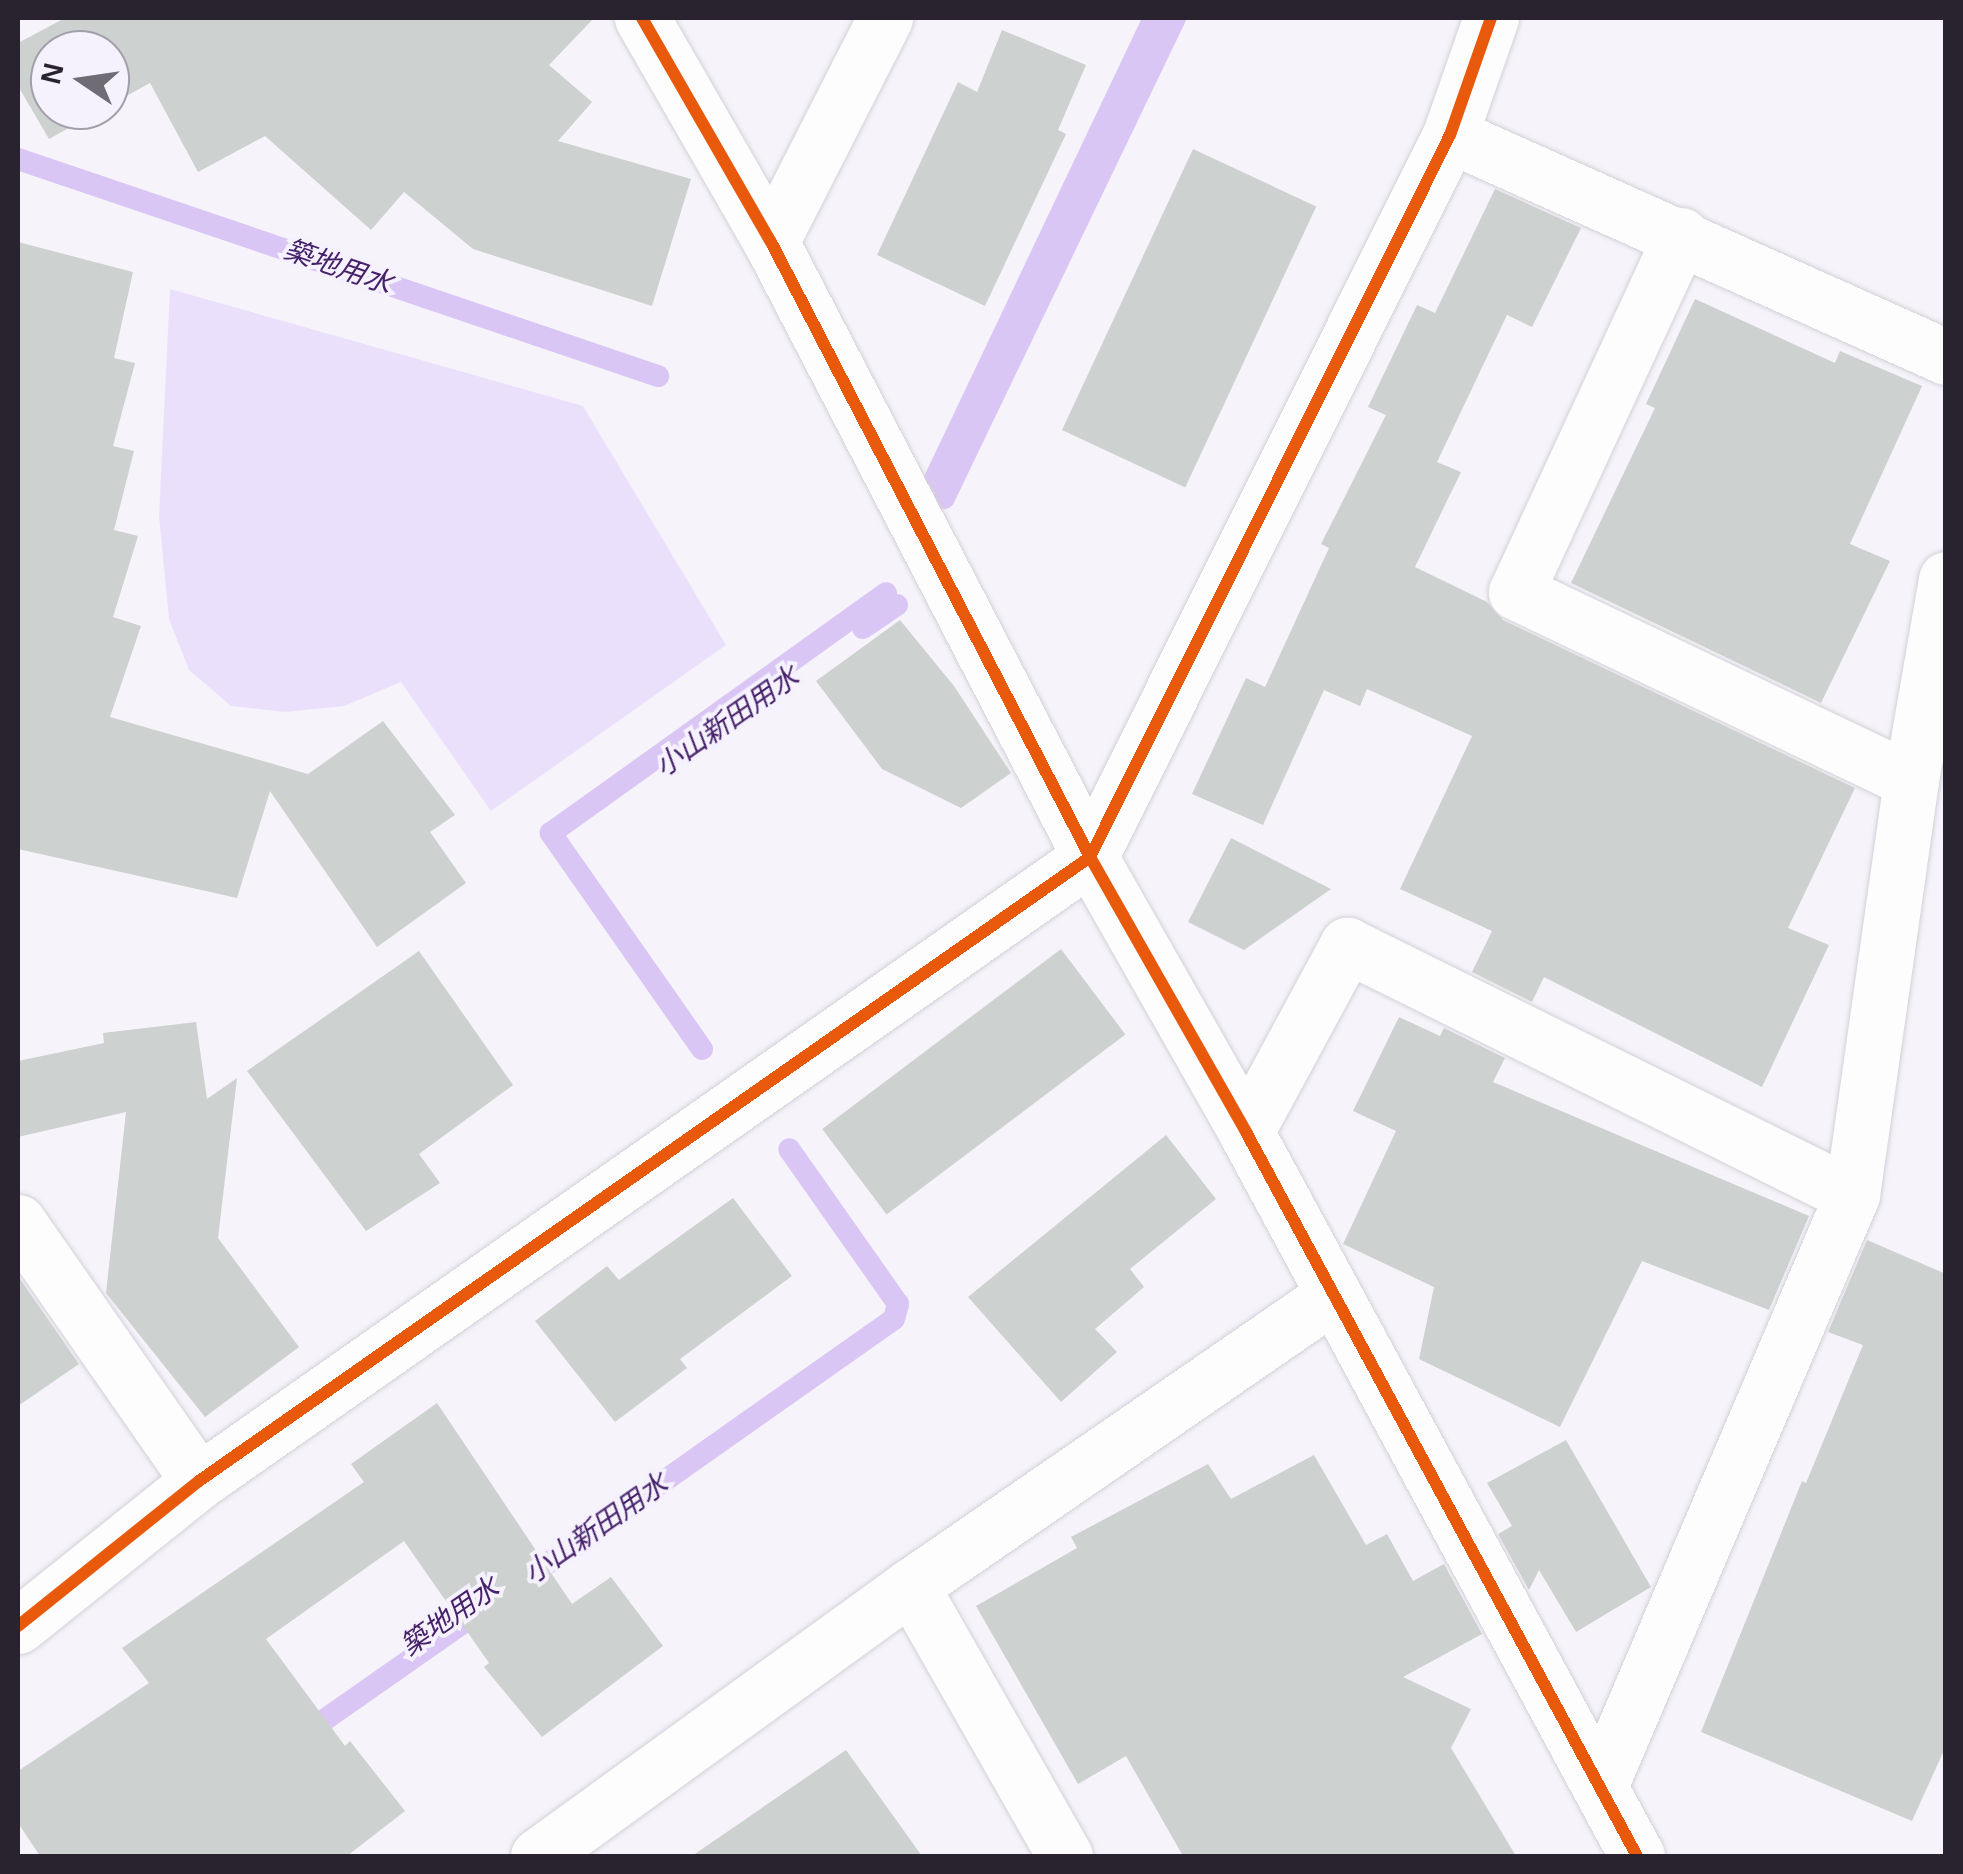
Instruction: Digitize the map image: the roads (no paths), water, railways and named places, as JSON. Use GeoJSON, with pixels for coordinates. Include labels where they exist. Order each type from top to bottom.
{"type":"FeatureCollection","features":[{"type":"Feature","properties":{"kind":"street"},"geometry":{"type":"LineString","coordinates":[[642,18],[771,242],[1090,857],[1246,1132],[1637,1856]]}},
{"type":"Feature","properties":{"kind":"street"},"geometry":{"type":"LineString","coordinates":[[771,242],[885,18]]}},
{"type":"Feature","properties":{"kind":"street"},"geometry":{"type":"LineString","coordinates":[[18,1626],[199,1481],[1090,857],[1450,134],[1490,18]]}},
{"type":"Feature","properties":{"kind":"street"},"geometry":{"type":"LineString","coordinates":[[1450,134],[1946,356]]}},
{"type":"Feature","properties":{"kind":"street"},"geometry":{"type":"LineString","coordinates":[[1682,235],[1516,592],[1911,780]]}},
{"type":"Feature","properties":{"kind":"street"},"geometry":{"type":"LineString","coordinates":[[1600,1786],[1852,1195],[1911,780],[1946,578]]}},
{"type":"Feature","properties":{"kind":"street"},"geometry":{"type":"LineString","coordinates":[[1246,1132],[1347,945],[1852,1195]]}},
{"type":"Feature","properties":{"kind":"street"},"geometry":{"type":"LineString","coordinates":[[18,1222],[199,1481]]}},
{"type":"Feature","properties":{"kind":"street"},"geometry":{"type":"LineString","coordinates":[[538,1856],[911,1586],[1332,1296]]}},
{"type":"Feature","properties":{"kind":"street"},"geometry":{"type":"LineString","coordinates":[[911,1586],[1065,1856]]}},
{"type":"Feature","properties":{"kind":"waterway","name":"築地用水"},"geometry":{"type":"LineString","coordinates":[[934,481],[1154,18]]}},
{"type":"Feature","properties":{"kind":"waterway","name":"小山新田用水"},"geometry":{"type":"LineString","coordinates":[[944,498],[1175,18]]}},
{"type":"Feature","properties":{"kind":"waterway","name":"築地用水"},"geometry":{"type":"LineString","coordinates":[[18,159],[658,376]]}},
{"type":"Feature","properties":{"kind":"waterway","name":"築地用水"},"geometry":{"type":"LineString","coordinates":[[702,1049],[551,833],[886,593]]}},
{"type":"Feature","properties":{"kind":"waterway","name":"小山新田用水"},"geometry":{"type":"LineString","coordinates":[[863,628],[897,605]]}},
{"type":"Feature","properties":{"kind":"waterway","name":"小山新田用水"},"geometry":{"type":"LineString","coordinates":[[521,1582],[894,1319],[898,1304],[789,1149]]}},
{"type":"Feature","properties":{"kind":"waterway","name":"小山新田用水"},"geometry":{"type":"LineString","coordinates":[[300,1737],[487,1606]]}}]}
